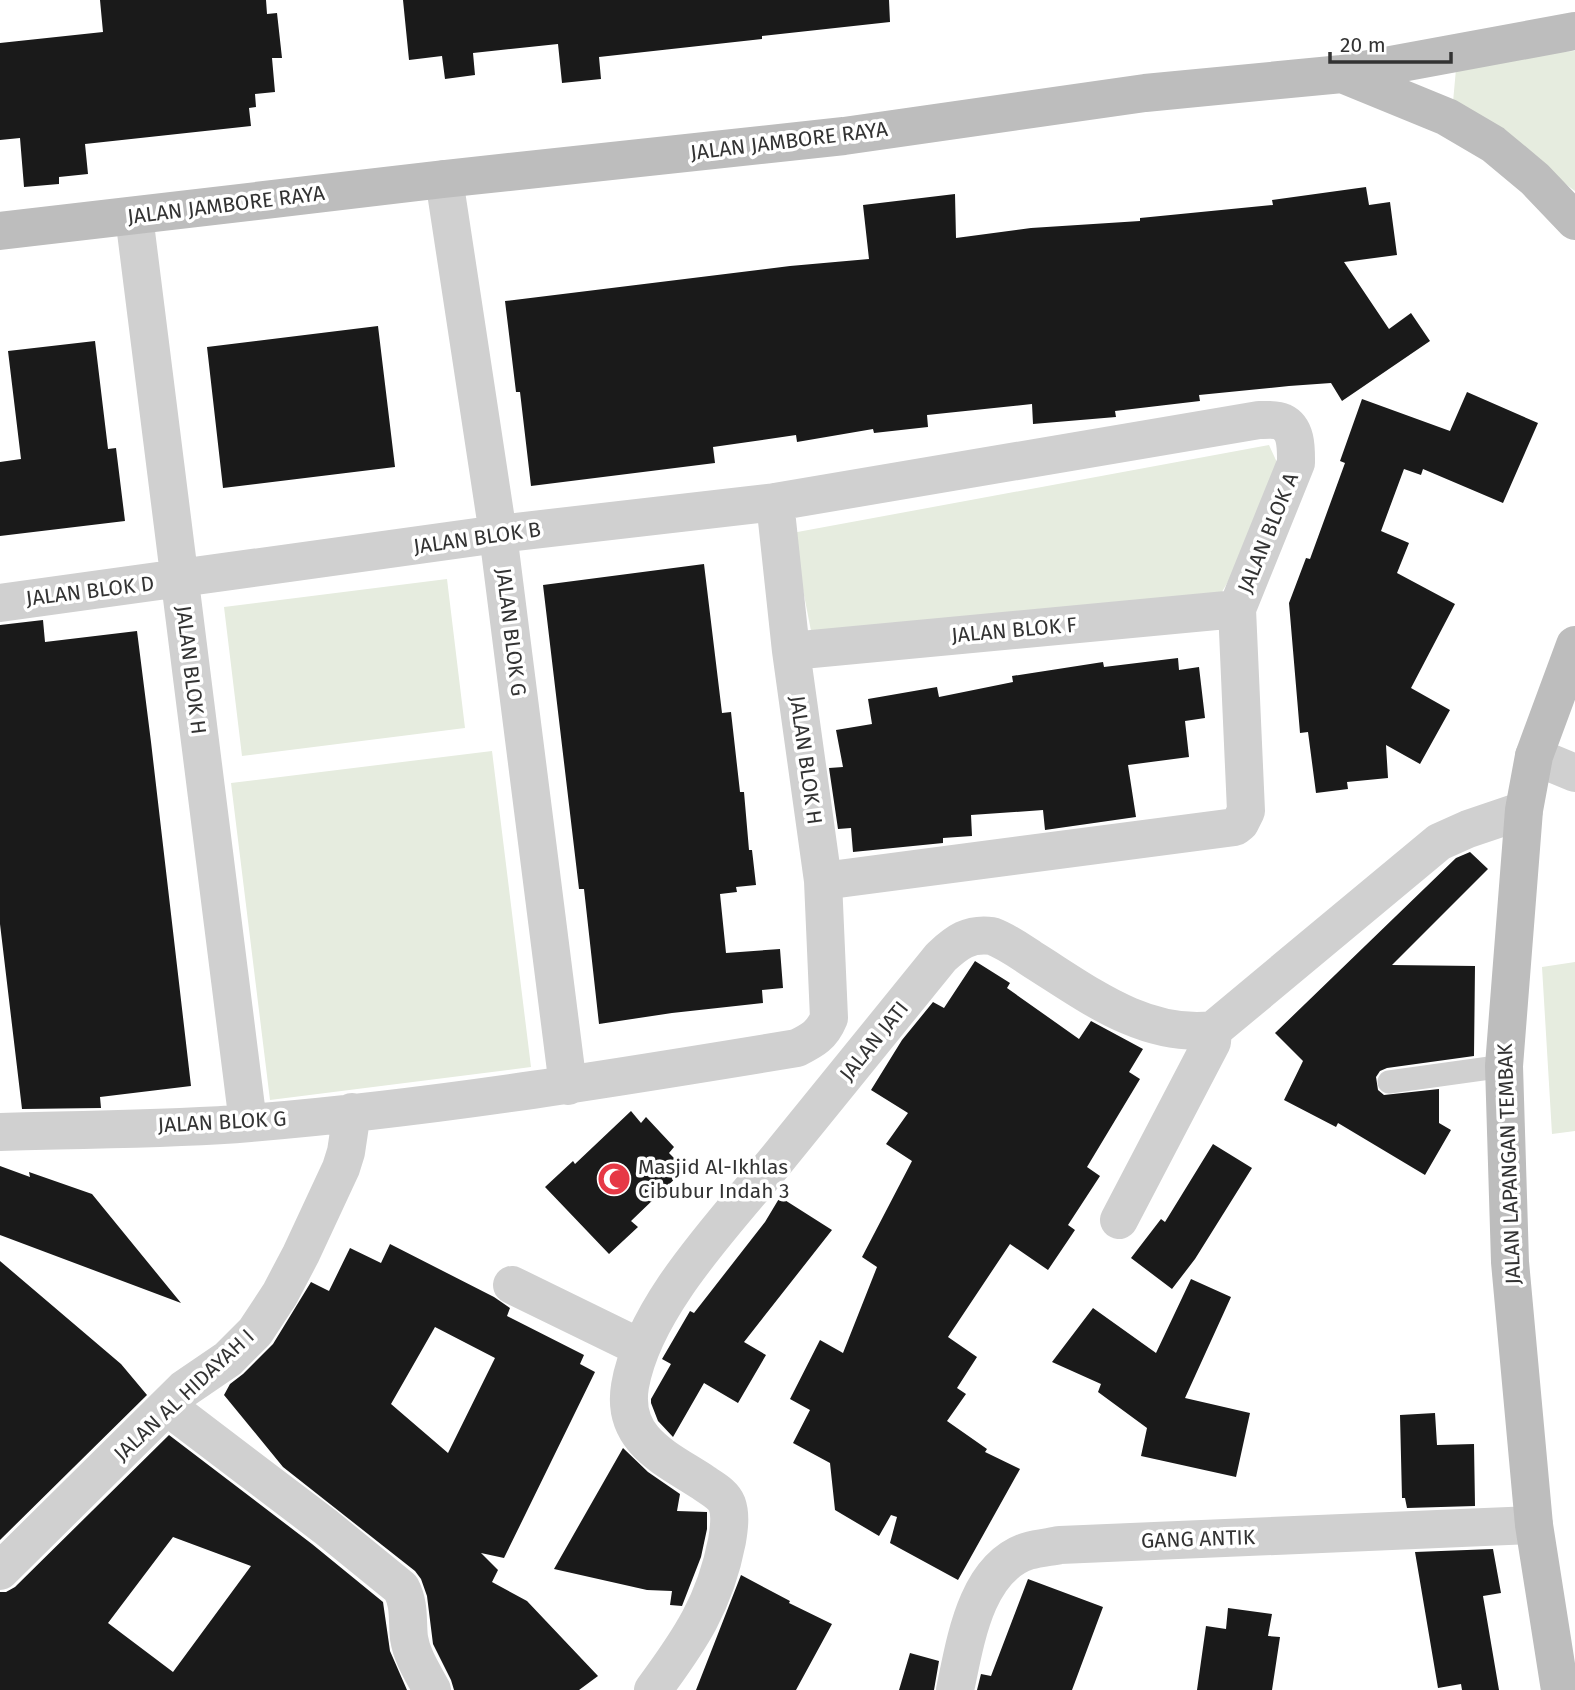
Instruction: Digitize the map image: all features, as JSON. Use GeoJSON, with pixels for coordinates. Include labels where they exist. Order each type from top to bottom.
{"type":"FeatureCollection","features":[{"type":"Feature","properties":{"kind":"street","name":"JALAN JAMBORE RAYA"},"geometry":{"type":"LineString","coordinates":[[0,232],[444,179],[844,136],[1145,93],[1342,74],[1575,31]]}},
{"type":"Feature","properties":{"kind":"street"},"geometry":{"type":"LineString","coordinates":[[1342,74],[1447,117],[1493,145],[1535,179],[1575,221]]}},
{"type":"Feature","properties":{"kind":"street","name":"JALAN BLOK G"},"geometry":{"type":"LineString","coordinates":[[444,179],[498,534],[568,1086]]}},
{"type":"Feature","properties":{"kind":"street","name":"JALAN BLOK H"},"geometry":{"type":"LineString","coordinates":[[134,216],[248,1123]]}},
{"type":"Feature","properties":{"kind":"street","name":"JALAN BLOK A"},"geometry":{"type":"LineString","coordinates":[[775,502],[1259,420],[1282,422],[1292,433],[1296,445],[1296,463],[1237,609],[1246,810],[1240,823],[1235,827],[823,881]]}},
{"type":"Feature","properties":{"kind":"street","name":"JALAN BLOK H"},"geometry":{"type":"LineString","coordinates":[[775,502],[791,651],[823,881],[829,1018]]}},
{"type":"Feature","properties":{"kind":"street","name":"JALAN BLOK B"},"geometry":{"type":"LineString","coordinates":[[180,580],[498,534],[775,502]]}},
{"type":"Feature","properties":{"kind":"street","name":"JALAN BLOK D"},"geometry":{"type":"LineString","coordinates":[[0,603],[180,580]]}},
{"type":"Feature","properties":{"kind":"street","name":"JALAN BLOK F"},"geometry":{"type":"LineString","coordinates":[[791,651],[1237,609]]}},
{"type":"Feature","properties":{"kind":"street","name":"JALAN LAPANGAN TEMBAK"},"geometry":{"type":"LineString","coordinates":[[1560,1690],[1534,1525],[1510,1262],[1503,1107],[1524,810],[1534,756],[1575,645]]}},
{"type":"Feature","properties":{"kind":"street"},"geometry":{"type":"LineString","coordinates":[[1534,756],[1575,773]]}},
{"type":"Feature","properties":{"kind":"street"},"geometry":{"type":"LineString","coordinates":[[1119,1220],[1212,1042],[1213,1030],[1439,842],[1524,810]]}},
{"type":"Feature","properties":{"kind":"street","name":"JALAN JATI"},"geometry":{"type":"LineString","coordinates":[[653,1690],[708,1606],[723,1563],[729,1516],[728,1506],[720,1494],[660,1454],[631,1422],[628,1409],[630,1385],[641,1348],[685,1272],[941,957],[968,936],[992,936],[1134,1020],[1201,1032],[1213,1030]]}},
{"type":"Feature","properties":{"kind":"street","name":"JALAN BLOK G"},"geometry":{"type":"LineString","coordinates":[[0,1132],[248,1123],[568,1086],[797,1048],[823,1032],[829,1018]]}},
{"type":"Feature","properties":{"kind":"street","name":"JALAN AL HIDAYAH I"},"geometry":{"type":"LineString","coordinates":[[0,1571],[184,1389],[228,1359],[255,1332],[280,1294],[301,1254],[341,1168],[352,1112]]}},
{"type":"Feature","properties":{"kind":"street"},"geometry":{"type":"LineString","coordinates":[[512,1285],[641,1348]]}},
{"type":"Feature","properties":{"kind":"street"},"geometry":{"type":"LineString","coordinates":[[168,1407],[326,1527],[401,1588],[407,1600],[409,1638],[413,1654],[432,1690]]}},
{"type":"Feature","properties":{"kind":"street","name":"GANG ANTIK"},"geometry":{"type":"LineString","coordinates":[[955,1690],[970,1621],[987,1587],[1003,1566],[1026,1551],[1060,1545],[1534,1525]]}},
{"type":"Feature","properties":{"kind":"lane"},"geometry":{"type":"LineString","coordinates":[[1389,1082],[1504,1066]]}},
{"type":"Feature","properties":{"kind":"shaded area"},"geometry":{"type":"Polygon","coordinates":[[[1575,51],[1575,191],[1453,102],[1457,58],[1575,51]]]}},
{"type":"Feature","properties":{"kind":"shaded area"},"geometry":{"type":"Polygon","coordinates":[[[1269,445],[1287,484],[1220,595],[811,631],[792,533],[1269,445]]]}},
{"type":"Feature","properties":{"kind":"shaded area"},"geometry":{"type":"Polygon","coordinates":[[[447,579],[465,728],[242,756],[224,607],[447,579]]]}},
{"type":"Feature","properties":{"kind":"shaded area"},"geometry":{"type":"Polygon","coordinates":[[[492,751],[531,1067],[270,1100],[231,783],[492,751]]]}},
{"type":"Feature","properties":{"kind":"shaded area"},"geometry":{"type":"Polygon","coordinates":[[[1575,962],[1575,1131],[1552,1134],[1542,967],[1575,962]]]}},
{"type":"Feature","properties":{"kind":"building"},"geometry":{"type":"Polygon","coordinates":[[[100,0],[266,0],[267,14],[277,13],[282,58],[272,58],[275,92],[255,94],[256,107],[249,108],[251,126],[85,144],[88,174],[59,177],[59,184],[24,187],[20,138],[0,140],[0,43],[103,32],[100,0]]]}},
{"type":"Feature","properties":{"kind":"building"},"geometry":{"type":"Polygon","coordinates":[[[403,0],[889,0],[890,22],[599,57],[601,79],[562,83],[558,44],[473,53],[475,75],[445,79],[442,56],[409,60],[403,0]]]}},
{"type":"Feature","properties":{"kind":"building"},"geometry":{"type":"Polygon","coordinates":[[[1366,187],[1369,205],[1390,202],[1397,255],[1344,262],[1389,329],[1411,313],[1430,341],[1342,401],[1331,383],[1199,395],[1200,401],[1115,411],[1116,417],[1033,424],[1032,404],[927,415],[928,427],[874,433],[873,429],[797,442],[796,435],[713,447],[715,463],[531,486],[520,392],[516,392],[505,301],[790,266],[869,259],[863,205],[955,194],[956,238],[1031,228],[1140,221],[1140,218],[1273,205],[1272,200],[1366,187]]]}},
{"type":"Feature","properties":{"kind":"building"},"geometry":{"type":"Polygon","coordinates":[[[378,326],[395,467],[223,488],[207,347],[378,326]]]}},
{"type":"Feature","properties":{"kind":"building"},"geometry":{"type":"Polygon","coordinates":[[[95,341],[108,449],[116,448],[125,521],[0,536],[0,462],[21,459],[8,351],[95,341]]]}},
{"type":"Feature","properties":{"kind":"building"},"geometry":{"type":"Polygon","coordinates":[[[1467,392],[1538,423],[1503,503],[1423,469],[1421,475],[1404,469],[1381,531],[1409,543],[1397,573],[1455,604],[1411,688],[1450,710],[1420,764],[1386,745],[1388,778],[1347,782],[1348,789],[1316,793],[1308,732],[1300,733],[1289,603],[1306,558],[1310,559],[1345,463],[1340,461],[1362,399],[1450,431],[1467,392]]]}},
{"type":"Feature","properties":{"kind":"building"},"geometry":{"type":"Polygon","coordinates":[[[704,564],[722,713],[731,712],[740,792],[744,792],[749,850],[752,850],[756,885],[736,887],[737,892],[720,894],[726,953],[780,949],[783,988],[762,990],[763,1003],[599,1024],[584,889],[579,889],[543,585],[704,564]]]}},
{"type":"Feature","properties":{"kind":"building"},"geometry":{"type":"Polygon","coordinates":[[[43,620],[45,642],[137,631],[151,742],[191,1086],[100,1097],[101,1108],[22,1109],[0,924],[0,625],[43,620]]]}},
{"type":"Feature","properties":{"kind":"building"},"geometry":{"type":"Polygon","coordinates":[[[1178,658],[1179,670],[1199,667],[1205,718],[1185,721],[1189,757],[1128,765],[1136,817],[1045,830],[1043,810],[971,815],[972,836],[943,838],[943,843],[853,852],[851,828],[838,829],[829,768],[843,767],[836,730],[872,724],[868,699],[937,687],[939,697],[1013,682],[1012,676],[1103,662],[1104,667],[1178,658]]]}},
{"type":"Feature","properties":{"kind":"building"},"geometry":{"type":"Polygon","coordinates":[[[1470,852],[1488,869],[1392,965],[1475,966],[1474,1056],[1387,1068],[1380,1071],[1376,1077],[1378,1090],[1384,1095],[1439,1089],[1439,1123],[1451,1130],[1425,1175],[1338,1123],[1336,1127],[1284,1100],[1303,1061],[1275,1033],[1456,858],[1470,852]]]}},
{"type":"Feature","properties":{"kind":"building"},"geometry":{"type":"Polygon","coordinates":[[[975,961],[1010,983],[1007,988],[1079,1039],[1091,1021],[1143,1049],[1129,1072],[1140,1079],[1087,1167],[1100,1176],[1068,1225],[1075,1230],[1048,1270],[1010,1244],[948,1337],[977,1357],[957,1388],[966,1394],[947,1421],[987,1449],[985,1452],[1020,1469],[958,1580],[890,1543],[897,1517],[891,1515],[879,1536],[835,1510],[830,1463],[793,1443],[810,1410],[790,1399],[820,1340],[843,1353],[877,1267],[862,1257],[912,1161],[886,1144],[908,1113],[871,1090],[902,1040],[933,1002],[944,1008],[975,961]]]}},
{"type":"Feature","properties":{"kind":"building","name":"Masjid Al-Ikhlas Cibubur Indah 3"},"geometry":{"type":"Polygon","coordinates":[[[631,1111],[641,1123],[646,1117],[674,1147],[669,1153],[675,1159],[672,1162],[682,1172],[631,1221],[638,1227],[609,1254],[545,1187],[573,1161],[575,1164],[631,1111]]]}},
{"type":"Feature","properties":{"kind":"building"},"geometry":{"type":"Polygon","coordinates":[[[1213,1144],[1252,1168],[1195,1259],[1172,1289],[1131,1258],[1161,1219],[1165,1222],[1213,1144]]]}},
{"type":"Feature","properties":{"kind":"building"},"geometry":{"type":"Polygon","coordinates":[[[0,1166],[30,1177],[29,1172],[92,1194],[181,1303],[0,1235],[0,1166]]]}},
{"type":"Feature","properties":{"kind":"building"},"geometry":{"type":"Polygon","coordinates":[[[780,1197],[832,1230],[744,1342],[766,1355],[738,1403],[704,1383],[673,1437],[658,1421],[651,1403],[671,1364],[662,1359],[690,1311],[694,1313],[765,1222],[780,1197]]]}},
{"type":"Feature","properties":{"kind":"building"},"geometry":{"type":"Polygon","coordinates":[[[390,1244],[494,1297],[510,1308],[507,1316],[584,1355],[580,1364],[595,1372],[504,1558],[481,1553],[498,1570],[492,1582],[527,1601],[598,1676],[579,1690],[454,1690],[433,1644],[427,1596],[415,1571],[283,1467],[224,1395],[230,1384],[273,1344],[311,1282],[329,1291],[350,1248],[381,1263],[390,1244]],[[435,1327],[391,1404],[448,1453],[495,1358],[435,1327]]]}},
{"type":"Feature","properties":{"kind":"building"},"geometry":{"type":"Polygon","coordinates":[[[0,1261],[121,1364],[147,1395],[0,1540],[0,1261]]]}},
{"type":"Feature","properties":{"kind":"building"},"geometry":{"type":"Polygon","coordinates":[[[1191,1279],[1231,1297],[1185,1398],[1250,1413],[1236,1477],[1141,1456],[1147,1428],[1098,1392],[1101,1384],[1052,1362],[1093,1308],[1156,1353],[1191,1279]]]}},
{"type":"Feature","properties":{"kind":"building"},"geometry":{"type":"Polygon","coordinates":[[[1435,1413],[1437,1445],[1474,1444],[1475,1506],[1407,1508],[1405,1498],[1402,1498],[1400,1415],[1435,1413]]]}},
{"type":"Feature","properties":{"kind":"building"},"geometry":{"type":"Polygon","coordinates":[[[169,1435],[383,1602],[390,1651],[407,1690],[0,1690],[0,1592],[15,1587],[169,1435]],[[173,1537],[108,1623],[173,1672],[251,1566],[173,1537]]]}},
{"type":"Feature","properties":{"kind":"building"},"geometry":{"type":"Polygon","coordinates":[[[623,1448],[648,1472],[680,1494],[677,1511],[707,1512],[707,1529],[701,1557],[682,1606],[670,1605],[672,1591],[647,1590],[554,1569],[623,1448]]]}},
{"type":"Feature","properties":{"kind":"building"},"geometry":{"type":"Polygon","coordinates":[[[1493,1549],[1501,1593],[1483,1596],[1499,1690],[1462,1690],[1461,1684],[1438,1688],[1415,1552],[1493,1549]]]}},
{"type":"Feature","properties":{"kind":"building"},"geometry":{"type":"Polygon","coordinates":[[[741,1575],[832,1624],[796,1690],[696,1690],[741,1575]]]}},
{"type":"Feature","properties":{"kind":"building"},"geometry":{"type":"Polygon","coordinates":[[[1028,1579],[1103,1607],[1072,1690],[977,1690],[981,1674],[991,1676],[1028,1579]]]}},
{"type":"Feature","properties":{"kind":"building"},"geometry":{"type":"Polygon","coordinates":[[[1228,1608],[1272,1614],[1268,1636],[1280,1637],[1272,1690],[1197,1690],[1206,1626],[1226,1629],[1228,1608]]]}},
{"type":"Feature","properties":{"kind":"building"},"geometry":{"type":"Polygon","coordinates":[[[910,1653],[939,1661],[934,1690],[899,1690],[910,1653]]]}},
{"type":"Feature","properties":{"kind":"place","name":"Masjid Al-Ikhlas Cibubur Indah 3"},"geometry":{"type":"Point","coordinates":[614,1179]}}]}
